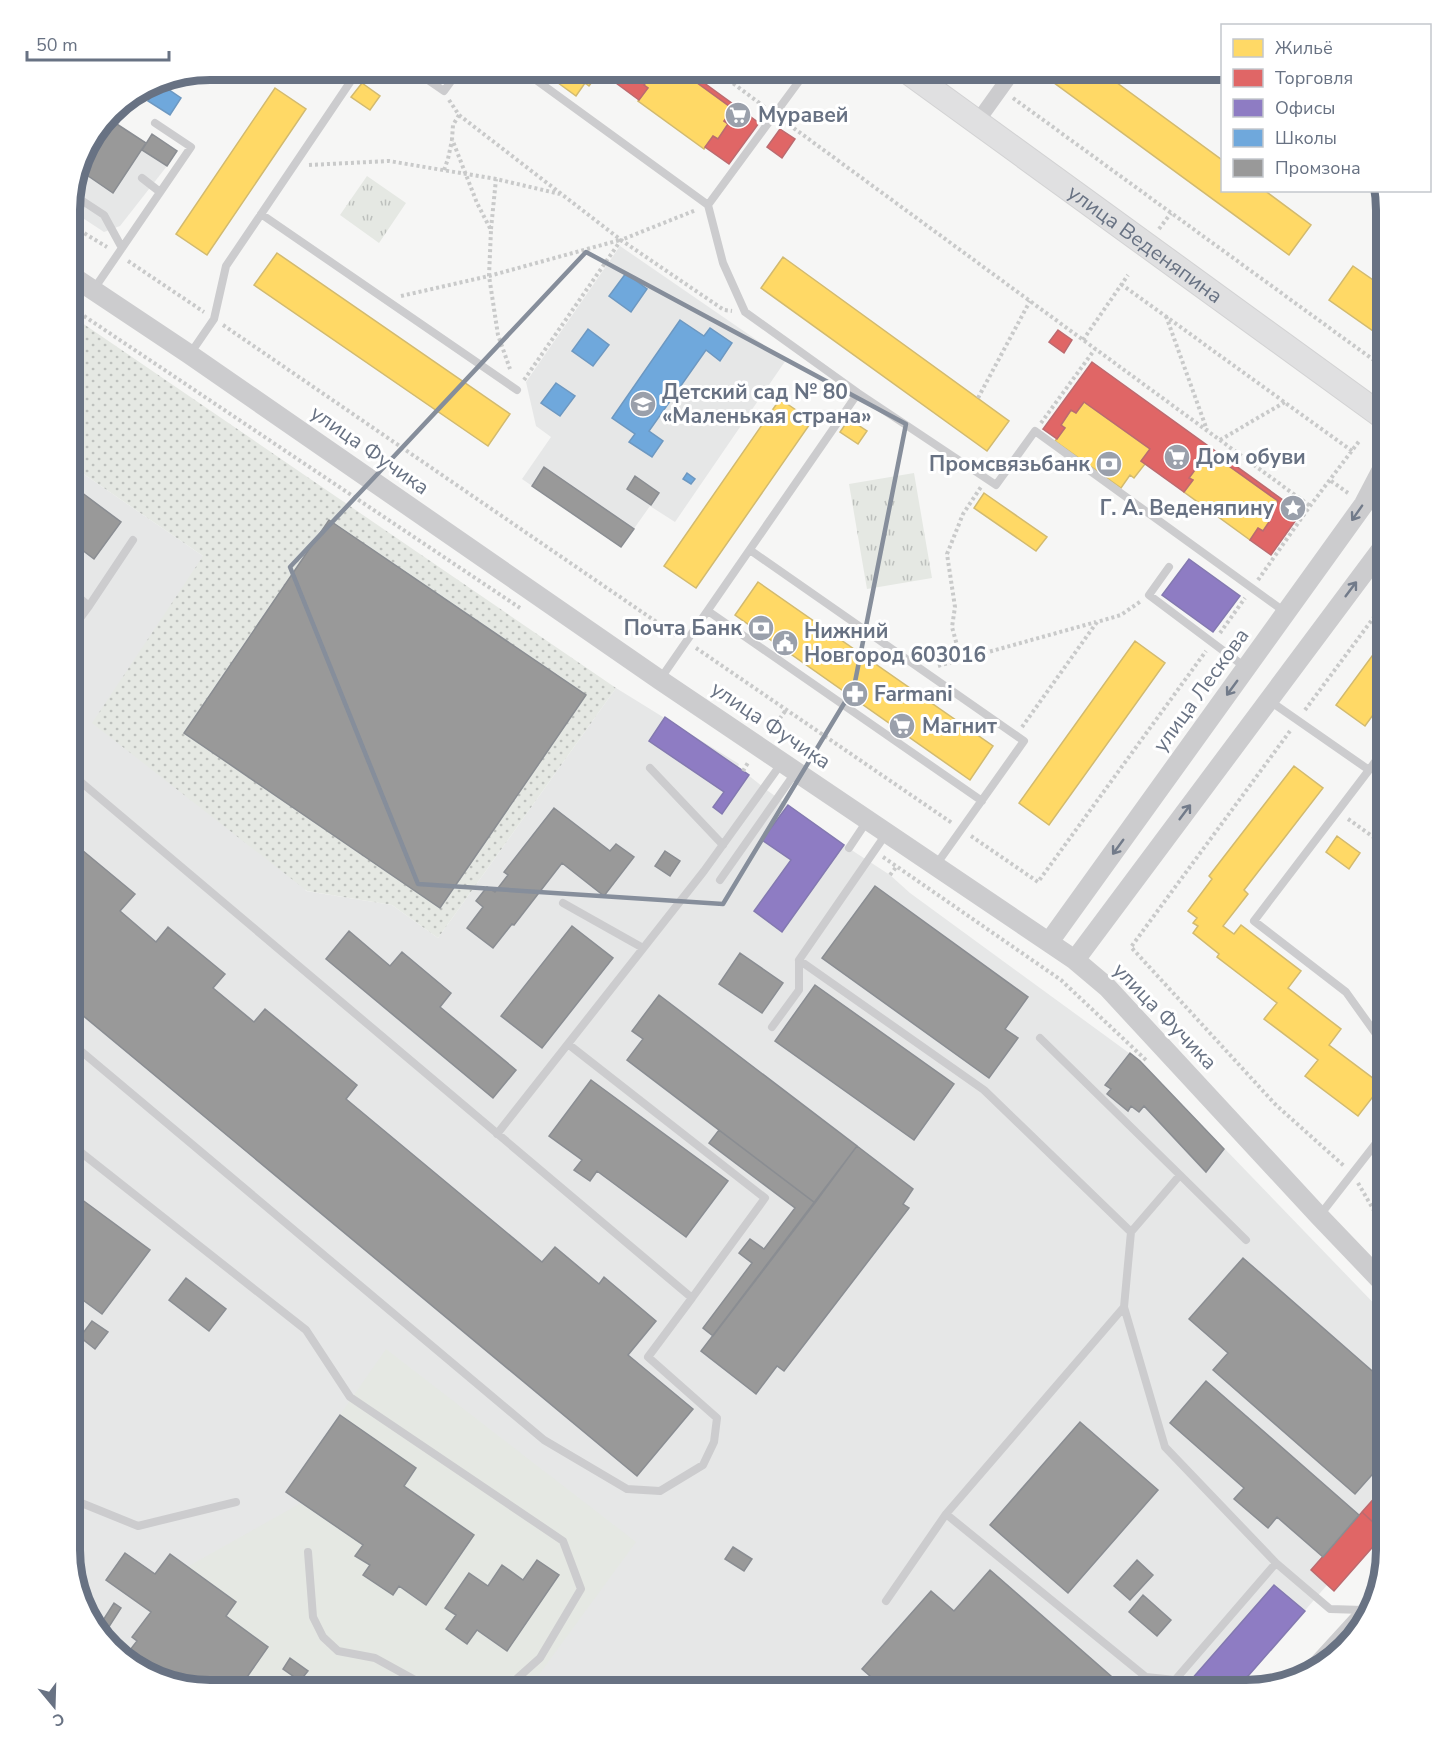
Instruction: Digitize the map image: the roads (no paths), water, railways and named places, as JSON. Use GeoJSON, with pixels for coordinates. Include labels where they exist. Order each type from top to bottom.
{"type":"FeatureCollection","features":[{"type":"Feature","properties":{"kind":"main road","name":"улица Веденяпина"},"geometry":{"type":"LineString","coordinates":[[919,80],[1376,412]]}},
{"type":"Feature","properties":{"kind":"street"},"geometry":{"type":"LineString","coordinates":[[977,122],[1008,80]]}},
{"type":"Feature","properties":{"kind":"street","name":"улица Фучика"},"geometry":{"type":"LineString","coordinates":[[80,281],[189,354],[660,680],[1075,960],[1107,987],[1376,1276]]}},
{"type":"Feature","properties":{"kind":"street","name":"улица Лескова"},"geometry":{"type":"LineString","coordinates":[[1049,942],[1364,504],[1376,481]]}},
{"type":"Feature","properties":{"kind":"street"},"geometry":{"type":"LineString","coordinates":[[1075,960],[1376,556]]}},
{"type":"Feature","properties":{"kind":"street"},"geometry":{"type":"LineString","coordinates":[[1338,1640],[1350,1629]]}},
{"type":"Feature","properties":{"kind":"lane"},"geometry":{"type":"LineString","coordinates":[[189,354],[214,319],[226,266],[352,80]]}},
{"type":"Feature","properties":{"kind":"lane"},"geometry":{"type":"LineString","coordinates":[[427,80],[444,92],[452,80]]}},
{"type":"Feature","properties":{"kind":"lane"},"geometry":{"type":"LineString","coordinates":[[536,80],[708,205],[723,262],[745,312],[858,393],[996,485],[1035,431],[1286,613]]}},
{"type":"Feature","properties":{"kind":"lane"},"geometry":{"type":"LineString","coordinates":[[708,205],[800,80]]}},
{"type":"Feature","properties":{"kind":"lane"},"geometry":{"type":"LineString","coordinates":[[93,290],[191,147],[155,123]]}},
{"type":"Feature","properties":{"kind":"lane"},"geometry":{"type":"LineString","coordinates":[[142,178],[160,192]]}},
{"type":"Feature","properties":{"kind":"lane"},"geometry":{"type":"LineString","coordinates":[[80,199],[104,215],[120,251]]}},
{"type":"Feature","properties":{"kind":"lane"},"geometry":{"type":"LineString","coordinates":[[261,214],[517,390]]}},
{"type":"Feature","properties":{"kind":"lane"},"geometry":{"type":"LineString","coordinates":[[660,680],[858,393]]}},
{"type":"Feature","properties":{"kind":"lane"},"geometry":{"type":"LineString","coordinates":[[80,618],[133,540]]}},
{"type":"Feature","properties":{"kind":"lane"},"geometry":{"type":"LineString","coordinates":[[750,550],[1024,741],[936,865]]}},
{"type":"Feature","properties":{"kind":"lane"},"geometry":{"type":"LineString","coordinates":[[1169,567],[1149,595],[1246,668]]}},
{"type":"Feature","properties":{"kind":"lane"},"geometry":{"type":"LineString","coordinates":[[80,598],[89,606]]}},
{"type":"Feature","properties":{"kind":"lane"},"geometry":{"type":"LineString","coordinates":[[708,611],[982,801]]}},
{"type":"Feature","properties":{"kind":"lane"},"geometry":{"type":"LineString","coordinates":[[1269,700],[1370,770]]}},
{"type":"Feature","properties":{"kind":"lane"},"geometry":{"type":"LineString","coordinates":[[1376,761],[1254,921],[1346,992],[1376,1034]]}},
{"type":"Feature","properties":{"kind":"lane"},"geometry":{"type":"LineString","coordinates":[[497,1134],[723,845],[789,767]]}},
{"type":"Feature","properties":{"kind":"lane"},"geometry":{"type":"LineString","coordinates":[[720,880],[789,767]]}},
{"type":"Feature","properties":{"kind":"lane"},"geometry":{"type":"LineString","coordinates":[[650,768],[723,845]]}},
{"type":"Feature","properties":{"kind":"lane"},"geometry":{"type":"LineString","coordinates":[[80,781],[692,1298]]}},
{"type":"Feature","properties":{"kind":"lane"},"geometry":{"type":"LineString","coordinates":[[849,848],[868,820]]}},
{"type":"Feature","properties":{"kind":"lane"},"geometry":{"type":"LineString","coordinates":[[772,1027],[799,990],[799,960],[887,833]]}},
{"type":"Feature","properties":{"kind":"lane"},"geometry":{"type":"LineString","coordinates":[[563,903],[643,948]]}},
{"type":"Feature","properties":{"kind":"lane"},"geometry":{"type":"LineString","coordinates":[[799,960],[984,1090],[1131,1232]]}},
{"type":"Feature","properties":{"kind":"lane"},"geometry":{"type":"LineString","coordinates":[[1040,1038],[1246,1240]]}},
{"type":"Feature","properties":{"kind":"lane"},"geometry":{"type":"LineString","coordinates":[[80,1050],[544,1440],[627,1489],[660,1491],[703,1465],[714,1442],[717,1418],[648,1357],[765,1198],[568,1044]]}},
{"type":"Feature","properties":{"kind":"lane"},"geometry":{"type":"LineString","coordinates":[[1319,1216],[1376,1144]]}},
{"type":"Feature","properties":{"kind":"lane"},"geometry":{"type":"LineString","coordinates":[[80,1152],[306,1330],[350,1397],[562,1540],[581,1589],[540,1658],[515,1680]]}},
{"type":"Feature","properties":{"kind":"lane"},"geometry":{"type":"LineString","coordinates":[[1180,1175],[1131,1232],[1124,1306],[1165,1447],[1276,1563],[1330,1609],[1362,1609]]}},
{"type":"Feature","properties":{"kind":"lane"},"geometry":{"type":"LineString","coordinates":[[886,1601],[946,1514],[1124,1306]]}},
{"type":"Feature","properties":{"kind":"lane"},"geometry":{"type":"LineString","coordinates":[[80,1502],[138,1526],[236,1502]]}},
{"type":"Feature","properties":{"kind":"lane"},"geometry":{"type":"LineString","coordinates":[[946,1514],[1146,1677],[1175,1680],[1276,1563]]}},
{"type":"Feature","properties":{"kind":"lane"},"geometry":{"type":"LineString","coordinates":[[308,1552],[313,1617],[323,1637],[338,1651],[375,1658],[415,1680]]}},
{"type":"Feature","properties":{"kind":"place","name":"Муравей"},"geometry":{"type":"Point","coordinates":[738,115]}},
{"type":"Feature","properties":{"kind":"place","name":"Детский сад № 80 «Маленькая страна»"},"geometry":{"type":"Point","coordinates":[643,404]}},
{"type":"Feature","properties":{"kind":"place","name":"Дом обуви"},"geometry":{"type":"Point","coordinates":[1177,457]}},
{"type":"Feature","properties":{"kind":"place","name":"Промсвязьбанк"},"geometry":{"type":"Point","coordinates":[1109,464]}},
{"type":"Feature","properties":{"kind":"place","name":"Г. А. Веденяпину"},"geometry":{"type":"Point","coordinates":[1293,508]}},
{"type":"Feature","properties":{"kind":"place","name":"Почта Банк"},"geometry":{"type":"Point","coordinates":[761,628]}},
{"type":"Feature","properties":{"kind":"place","name":"Нижний Новгород 603016"},"geometry":{"type":"Point","coordinates":[785,643]}},
{"type":"Feature","properties":{"kind":"place","name":"Farmani"},"geometry":{"type":"Point","coordinates":[855,694]}},
{"type":"Feature","properties":{"kind":"place","name":"Магнит"},"geometry":{"type":"Point","coordinates":[902,726]}}]}
